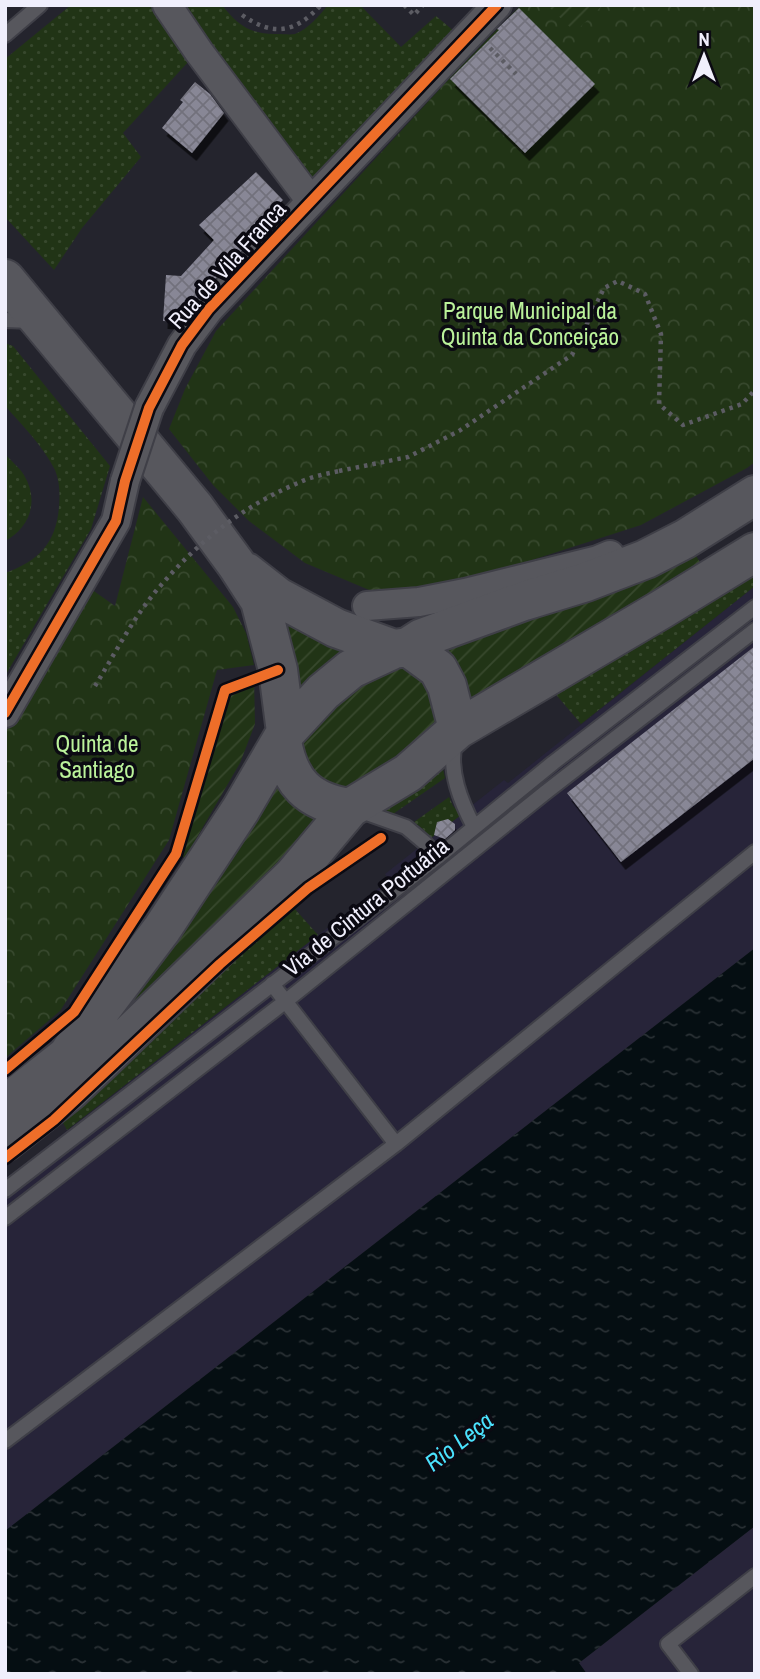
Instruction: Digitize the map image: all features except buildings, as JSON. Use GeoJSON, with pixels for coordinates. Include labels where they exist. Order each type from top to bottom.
{"type":"FeatureCollection","features":[{"type":"Feature","properties":{"kind":"main road"},"geometry":{"type":"LineString","coordinates":[[5,279],[23,320],[195,508],[236,564],[261,603],[278,670],[285,761],[303,789],[335,806],[350,808]]}},
{"type":"Feature","properties":{"kind":"main road"},"geometry":{"type":"LineString","coordinates":[[5,1104],[67,1056],[162,929],[241,809],[284,737],[323,691],[351,669],[422,638],[646,559],[685,539],[755,495]]}},
{"type":"Feature","properties":{"kind":"main road"},"geometry":{"type":"LineString","coordinates":[[5,1142],[70,1091],[293,876],[350,808],[408,773],[458,729],[755,552]]}},
{"type":"Feature","properties":{"kind":"main road"},"geometry":{"type":"LineString","coordinates":[[236,564],[278,597],[336,628],[401,648],[438,669],[447,687],[458,729]]}},
{"type":"Feature","properties":{"kind":"street"},"geometry":{"type":"LineString","coordinates":[[167,5],[199,52],[312,201]]}},
{"type":"Feature","properties":{"kind":"street","name":"Rua de Vila Franca"},"geometry":{"type":"LineString","coordinates":[[5,713],[116,521],[125,481],[149,408],[182,345],[209,309],[497,5]]}},
{"type":"Feature","properties":{"kind":"street"},"geometry":{"type":"LineString","coordinates":[[367,606],[419,602],[465,593],[598,559],[695,518],[755,480]]}},
{"type":"Feature","properties":{"kind":"lane"},"geometry":{"type":"LineString","coordinates":[[5,36],[40,5]]}},
{"type":"Feature","properties":{"kind":"lane","name":"Via de Cintura Portuária"},"geometry":{"type":"LineString","coordinates":[[5,1190],[438,857],[552,763],[755,607]]}},
{"type":"Feature","properties":{"kind":"lane","name":"Via de Cintura Portuária"},"geometry":{"type":"LineString","coordinates":[[5,1218],[286,1001],[545,792],[755,630]]}},
{"type":"Feature","properties":{"kind":"lane"},"geometry":{"type":"LineString","coordinates":[[458,729],[453,752],[456,785],[474,827]]}},
{"type":"Feature","properties":{"kind":"lane"},"geometry":{"type":"LineString","coordinates":[[350,808],[406,827],[438,857]]}},
{"type":"Feature","properties":{"kind":"lane"},"geometry":{"type":"LineString","coordinates":[[5,1441],[397,1143],[755,852]]}},
{"type":"Feature","properties":{"kind":"lane"},"geometry":{"type":"LineString","coordinates":[[272,984],[397,1143]]}},
{"type":"Feature","properties":{"kind":"lane"},"geometry":{"type":"LineString","coordinates":[[691,1674],[667,1644],[755,1576]]}},
{"type":"Feature","properties":{"kind":"path"},"geometry":{"type":"LineString","coordinates":[[242,15],[257,25],[274,30],[291,28],[309,18],[321,5]]}},
{"type":"Feature","properties":{"kind":"path"},"geometry":{"type":"LineString","coordinates":[[404,5],[414,15],[423,5]]}},
{"type":"Feature","properties":{"kind":"path"},"geometry":{"type":"LineString","coordinates":[[475,29],[516,74]]}},
{"type":"Feature","properties":{"kind":"path"},"geometry":{"type":"LineString","coordinates":[[95,687],[160,585],[190,553],[226,523],[261,501],[300,482],[338,471],[408,457],[459,431],[572,355],[604,288],[618,281],[645,294],[662,334],[659,404],[683,425],[742,404],[755,390]]}},
{"type":"Feature","properties":{"kind":"shaded area"},"geometry":{"type":"Polygon","coordinates":[[[755,586],[755,948],[5,1531],[5,1179],[389,880],[385,874],[504,780],[508,783],[755,586]]]}},
{"type":"Feature","properties":{"kind":"shaded area"},"geometry":{"type":"Polygon","coordinates":[[[755,1526],[755,1674],[587,1674],[579,1663],[755,1526]]]}},
{"type":"Feature","properties":{"kind":"green space"},"geometry":{"type":"Polygon","coordinates":[[[71,5],[152,5],[189,61],[123,133],[141,157],[82,228],[54,270],[5,217],[5,59],[71,5]]]}},
{"type":"Feature","properties":{"kind":"green space"},"geometry":{"type":"Polygon","coordinates":[[[179,5],[222,5],[234,19],[253,31],[295,34],[317,18],[328,5],[360,5],[401,47],[436,16],[455,32],[310,187],[179,5]]]}},
{"type":"Feature","properties":{"kind":"green space","name":"Parque Municipal da Quinta da Conceição"},"geometry":{"type":"Polygon","coordinates":[[[521,5],[755,5],[755,462],[641,525],[504,569],[393,600],[305,563],[249,521],[213,485],[169,429],[185,389],[216,331],[521,5]]]}},
{"type":"Feature","properties":{"kind":"green space"},"geometry":{"type":"Polygon","coordinates":[[[547,5],[603,5],[575,32],[547,5]]]}},
{"type":"Feature","properties":{"kind":"green space"},"geometry":{"type":"Polygon","coordinates":[[[5,343],[13,346],[110,466],[91,529],[5,676],[5,573],[27,563],[50,541],[60,498],[58,479],[50,461],[5,406],[5,343]]]}},
{"type":"Feature","properties":{"kind":"green space"},"geometry":{"type":"Polygon","coordinates":[[[5,454],[20,469],[29,484],[31,503],[26,521],[5,541],[5,454]]]}},
{"type":"Feature","properties":{"kind":"green space","name":"Quinta de Santiago"},"geometry":{"type":"Polygon","coordinates":[[[143,497],[233,607],[246,633],[254,665],[217,670],[169,840],[60,1011],[5,1058],[5,733],[91,589],[115,606],[143,497]]]}},
{"type":"Feature","properties":{"kind":"green space"},"geometry":{"type":"Polygon","coordinates":[[[685,539],[711,579],[458,729],[102,1061],[75,1044],[282,741],[260,601],[394,649],[685,539]]]}},
{"type":"Feature","properties":{"kind":"green space"},"geometry":{"type":"Polygon","coordinates":[[[755,571],[755,586],[581,724],[553,691],[755,571]]]}},
{"type":"Feature","properties":{"kind":"green space"},"geometry":{"type":"Polygon","coordinates":[[[254,679],[255,724],[240,763],[185,858],[176,854],[225,690],[254,679]]]}},
{"type":"Feature","properties":{"kind":"green space"},"geometry":{"type":"Polygon","coordinates":[[[441,760],[445,778],[393,814],[376,807],[441,760]]]}},
{"type":"Feature","properties":{"kind":"green space"},"geometry":{"type":"Polygon","coordinates":[[[449,797],[461,815],[431,838],[414,822],[449,797]]]}},
{"type":"Feature","properties":{"kind":"green space"},"geometry":{"type":"Polygon","coordinates":[[[294,908],[318,935],[67,1130],[62,1121],[234,958],[294,908]]]}},
{"type":"Feature","properties":{"kind":"water","name":"Rio Leça"},"geometry":{"type":"Polygon","coordinates":[[[755,948],[755,1526],[579,1663],[587,1674],[5,1674],[5,1531],[755,948]]]}},
{"type":"Feature","properties":{"kind":"cycle path"},"geometry":{"type":"LineString","coordinates":[[5,713],[116,521],[125,481],[149,408],[182,345],[209,309],[497,5]]}},
{"type":"Feature","properties":{"kind":"cycle path"},"geometry":{"type":"LineString","coordinates":[[5,1070],[74,1012],[176,854],[225,690],[278,670]]}},
{"type":"Feature","properties":{"kind":"cycle path"},"geometry":{"type":"LineString","coordinates":[[5,1158],[54,1120],[220,964],[308,888],[381,838]]}}]}
